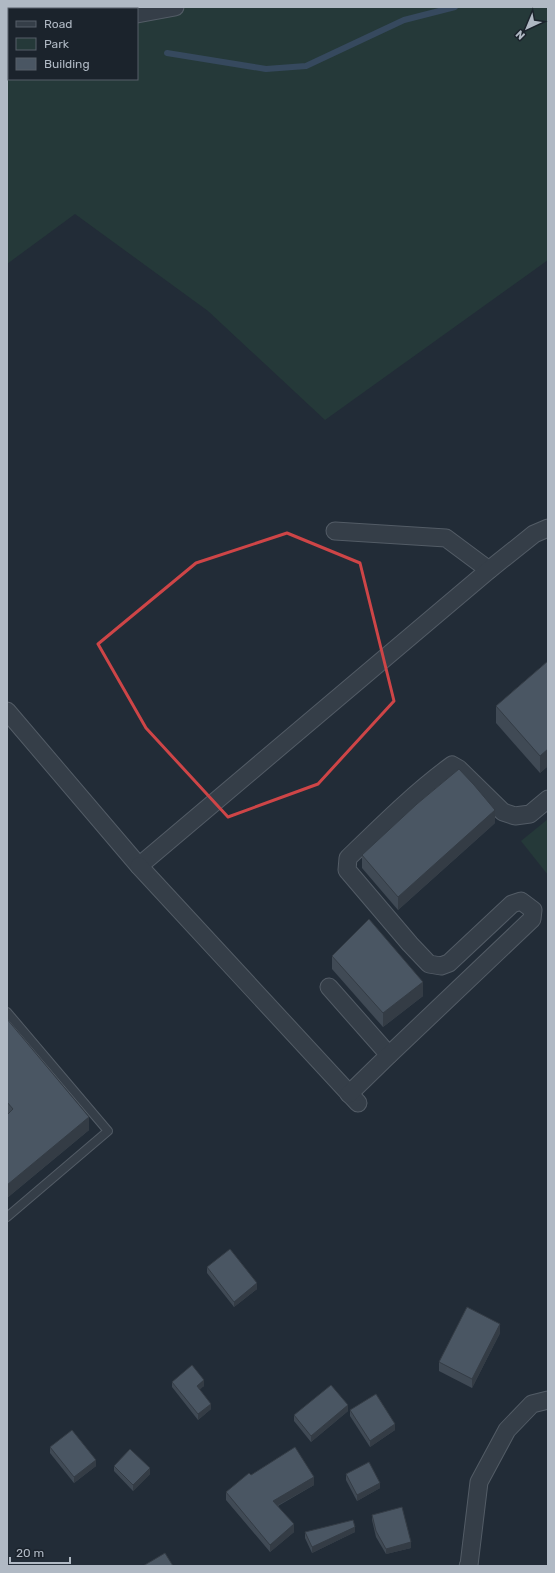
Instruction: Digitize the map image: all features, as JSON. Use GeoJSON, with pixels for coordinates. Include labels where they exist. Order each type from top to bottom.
{"type":"FeatureCollection","features":[{"type":"Feature","properties":{"kind":"street"},"geometry":{"type":"LineString","coordinates":[[138,14],[175,7]]}},
{"type":"Feature","properties":{"kind":"street"},"geometry":{"type":"LineString","coordinates":[[139,866],[489,570],[534,534],[548,528]]}},
{"type":"Feature","properties":{"kind":"street"},"geometry":{"type":"LineString","coordinates":[[335,531],[446,538],[489,570]]}},
{"type":"Feature","properties":{"kind":"street"},"geometry":{"type":"LineString","coordinates":[[7,711],[139,866],[353,1099],[389,1054],[532,919],[533,910],[521,901],[512,904],[449,963],[441,966],[429,964],[347,870],[348,858],[439,774],[452,765],[459,769],[503,812],[515,816],[530,814],[548,799]]}},
{"type":"Feature","properties":{"kind":"street"},"geometry":{"type":"LineString","coordinates":[[329,987],[389,1054]]}},
{"type":"Feature","properties":{"kind":"street"},"geometry":{"type":"LineString","coordinates":[[468,1566],[479,1482],[507,1430],[532,1404],[548,1400]]}},
{"type":"Feature","properties":{"kind":"lane"},"geometry":{"type":"LineString","coordinates":[[7,1012],[108,1131],[7,1217]]}},
{"type":"Feature","properties":{"kind":"highlighted area"},"geometry":{"type":"Polygon","coordinates":[[[287,533],[360,563],[394,701],[318,784],[228,817],[146,728],[98,644],[196,563],[287,533]]]}},
{"type":"Feature","properties":{"kind":"green space"},"geometry":{"type":"Polygon","coordinates":[[[7,7],[548,7],[548,260],[325,420],[208,311],[75,214],[7,264],[7,7]]]}},
{"type":"Feature","properties":{"kind":"green space"},"geometry":{"type":"Polygon","coordinates":[[[548,819],[548,875],[521,841],[548,819]]]}},
{"type":"Feature","properties":{"kind":"building"},"geometry":{"type":"Polygon","coordinates":[[[548,661],[548,749],[540,756],[496,706],[548,661]]]}},
{"type":"Feature","properties":{"kind":"building"},"geometry":{"type":"Polygon","coordinates":[[[459,769],[495,810],[398,897],[362,855],[417,804],[459,769]]]}},
{"type":"Feature","properties":{"kind":"building"},"geometry":{"type":"Polygon","coordinates":[[[369,919],[423,982],[383,1013],[332,956],[369,919]]]}},
{"type":"Feature","properties":{"kind":"building"},"geometry":{"type":"Polygon","coordinates":[[[7,1019],[89,1117],[7,1185],[7,1115],[13,1109],[7,1102],[7,1019]]]}},
{"type":"Feature","properties":{"kind":"building"},"geometry":{"type":"Polygon","coordinates":[[[230,1249],[257,1283],[234,1302],[207,1267],[230,1249]]]}},
{"type":"Feature","properties":{"kind":"building"},"geometry":{"type":"Polygon","coordinates":[[[467,1307],[500,1324],[472,1379],[439,1362],[467,1307]]]}},
{"type":"Feature","properties":{"kind":"building"},"geometry":{"type":"Polygon","coordinates":[[[192,1365],[204,1380],[197,1386],[211,1404],[198,1414],[172,1382],[192,1365]]]}},
{"type":"Feature","properties":{"kind":"building"},"geometry":{"type":"Polygon","coordinates":[[[331,1385],[348,1405],[311,1436],[294,1415],[331,1385]]]}},
{"type":"Feature","properties":{"kind":"building"},"geometry":{"type":"Polygon","coordinates":[[[376,1394],[395,1424],[370,1441],[350,1410],[376,1394]]]}},
{"type":"Feature","properties":{"kind":"building"},"geometry":{"type":"Polygon","coordinates":[[[72,1430],[96,1460],[74,1477],[50,1447],[72,1430]]]}},
{"type":"Feature","properties":{"kind":"building"},"geometry":{"type":"Polygon","coordinates":[[[295,1447],[314,1477],[273,1501],[294,1524],[270,1545],[226,1492],[249,1473],[251,1475],[295,1447]]]}},
{"type":"Feature","properties":{"kind":"building"},"geometry":{"type":"Polygon","coordinates":[[[130,1449],[150,1468],[133,1485],[114,1466],[130,1449]]]}},
{"type":"Feature","properties":{"kind":"building"},"geometry":{"type":"Polygon","coordinates":[[[369,1462],[380,1483],[357,1495],[346,1474],[369,1462]]]}},
{"type":"Feature","properties":{"kind":"building"},"geometry":{"type":"Polygon","coordinates":[[[402,1507],[411,1542],[386,1549],[376,1531],[372,1515],[402,1507]]]}},
{"type":"Feature","properties":{"kind":"building"},"geometry":{"type":"Polygon","coordinates":[[[353,1520],[355,1527],[312,1547],[305,1532],[353,1520]]]}},
{"type":"Feature","properties":{"kind":"building"},"geometry":{"type":"Polygon","coordinates":[[[165,1553],[173,1566],[143,1566],[165,1553]]]}},
{"type":"Feature","properties":{"kind":"waterway"},"geometry":{"type":"LineString","coordinates":[[167,53],[266,69],[306,66],[404,20],[455,7]]}}]}
